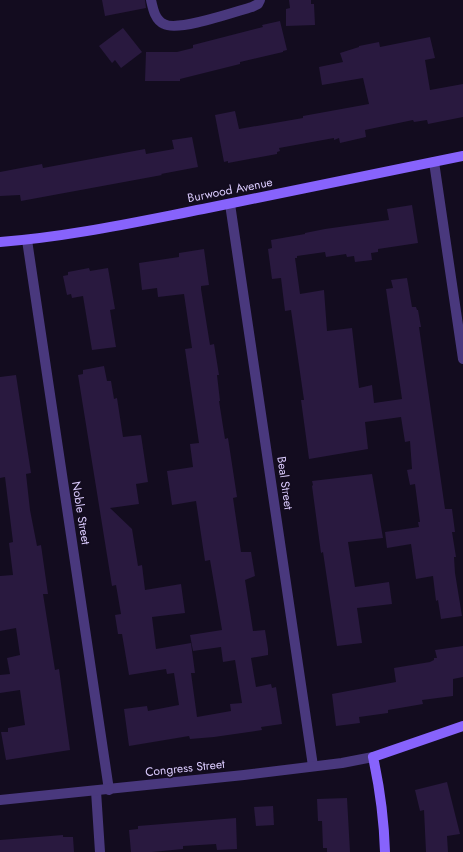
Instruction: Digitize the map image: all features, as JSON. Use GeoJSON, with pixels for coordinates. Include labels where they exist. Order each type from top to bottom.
{"type":"FeatureCollection","features":[{"type":"Feature","properties":{"kind":"street"},"geometry":{"type":"LineString","coordinates":[[151,0],[158,19],[164,24],[182,27],[252,7],[258,4],[260,0]]}},
{"type":"Feature","properties":{"kind":"street","name":"Burwood Avenue"},"geometry":{"type":"LineString","coordinates":[[0,242],[27,240],[109,227],[230,204],[463,156]]}},
{"type":"Feature","properties":{"kind":"street"},"geometry":{"type":"LineString","coordinates":[[434,162],[463,359]]}},
{"type":"Feature","properties":{"kind":"street","name":"Beal Street"},"geometry":{"type":"LineString","coordinates":[[230,204],[314,766]]}},
{"type":"Feature","properties":{"kind":"street","name":"Noble Street"},"geometry":{"type":"LineString","coordinates":[[27,240],[109,790]]}},
{"type":"Feature","properties":{"kind":"street"},"geometry":{"type":"LineString","coordinates":[[385,852],[382,807],[373,757],[463,726]]}},
{"type":"Feature","properties":{"kind":"street","name":"Congress Street"},"geometry":{"type":"LineString","coordinates":[[0,800],[109,790],[314,766],[373,757]]}},
{"type":"Feature","properties":{"kind":"street"},"geometry":{"type":"LineString","coordinates":[[96,791],[100,852]]}},
{"type":"Feature","properties":{"kind":"building"},"geometry":{"type":"Polygon","coordinates":[[[102,0],[145,0],[146,8],[105,16],[102,0]]]}},
{"type":"Feature","properties":{"kind":"building"},"geometry":{"type":"Polygon","coordinates":[[[289,0],[311,0],[311,4],[314,4],[315,25],[286,26],[286,9],[290,8],[289,0]]]}},
{"type":"Feature","properties":{"kind":"building"},"geometry":{"type":"Polygon","coordinates":[[[280,21],[287,50],[283,52],[240,62],[240,64],[180,79],[180,81],[145,81],[146,52],[177,52],[193,48],[193,45],[263,27],[262,25],[280,21]]]}},
{"type":"Feature","properties":{"kind":"building"},"geometry":{"type":"Polygon","coordinates":[[[123,28],[142,52],[121,68],[115,60],[112,63],[99,46],[123,28]]]}},
{"type":"Feature","properties":{"kind":"building"},"geometry":{"type":"Polygon","coordinates":[[[430,37],[435,58],[425,60],[430,90],[463,84],[463,117],[428,124],[427,120],[414,122],[413,120],[365,130],[366,137],[340,143],[339,138],[334,140],[334,138],[279,148],[280,151],[277,152],[277,154],[228,163],[228,161],[224,162],[215,115],[235,111],[239,129],[303,118],[303,116],[369,104],[363,78],[322,85],[319,67],[343,62],[340,53],[359,46],[379,42],[380,47],[430,37]]]}},
{"type":"Feature","properties":{"kind":"building"},"geometry":{"type":"Polygon","coordinates":[[[192,137],[198,167],[21,201],[20,195],[0,196],[0,172],[42,164],[43,168],[145,149],[146,154],[174,149],[172,140],[192,137]]]}},
{"type":"Feature","properties":{"kind":"building"},"geometry":{"type":"Polygon","coordinates":[[[412,205],[418,243],[378,249],[378,252],[371,253],[372,260],[355,262],[354,256],[347,257],[346,254],[326,257],[325,252],[297,256],[297,258],[295,258],[300,294],[324,290],[327,331],[352,328],[359,388],[372,385],[374,403],[402,399],[386,289],[393,288],[391,280],[407,278],[412,307],[416,307],[418,310],[421,327],[419,327],[445,509],[452,509],[455,532],[452,532],[456,557],[454,557],[455,573],[462,616],[441,619],[438,600],[436,601],[433,576],[416,579],[411,544],[387,548],[385,532],[419,527],[418,522],[420,522],[415,484],[410,485],[407,470],[412,469],[410,441],[405,442],[401,417],[365,422],[368,449],[309,459],[301,400],[304,400],[291,310],[285,311],[281,278],[272,279],[268,249],[272,248],[271,240],[325,229],[389,220],[387,209],[412,205]]]}},
{"type":"Feature","properties":{"kind":"building"},"geometry":{"type":"Polygon","coordinates":[[[204,249],[209,285],[201,286],[201,289],[210,345],[214,344],[219,375],[217,375],[219,401],[225,439],[228,438],[237,497],[233,498],[241,552],[251,552],[255,576],[245,580],[253,631],[265,630],[268,649],[268,655],[251,658],[256,687],[271,684],[272,688],[276,687],[282,724],[261,727],[262,730],[214,737],[190,739],[189,736],[129,746],[124,709],[147,706],[148,711],[179,705],[174,673],[167,674],[166,669],[129,675],[122,634],[118,634],[115,615],[121,614],[116,585],[112,586],[78,375],[83,374],[83,370],[104,366],[107,381],[111,381],[114,399],[117,398],[123,437],[141,435],[148,482],[136,484],[139,504],[110,508],[132,529],[138,566],[142,565],[145,590],[181,584],[185,613],[152,617],[156,649],[191,643],[195,673],[191,673],[197,717],[231,711],[230,704],[242,703],[235,660],[223,662],[221,647],[193,651],[190,635],[222,630],[210,560],[205,561],[196,501],[172,505],[167,471],[193,467],[190,444],[199,443],[185,349],[192,348],[184,294],[158,297],[157,288],[142,290],[139,263],[179,257],[179,253],[204,249]]]}},
{"type":"Feature","properties":{"kind":"building"},"geometry":{"type":"Polygon","coordinates":[[[89,268],[90,271],[108,268],[115,309],[110,310],[116,347],[92,350],[83,296],[72,298],[71,294],[67,295],[63,276],[68,275],[68,272],[89,268]]]}},
{"type":"Feature","properties":{"kind":"building"},"geometry":{"type":"Polygon","coordinates":[[[16,375],[31,473],[26,474],[30,510],[37,546],[41,545],[48,594],[43,594],[55,670],[59,669],[70,750],[6,760],[1,732],[8,732],[8,728],[25,725],[20,690],[0,693],[0,675],[10,674],[7,658],[20,655],[16,628],[0,631],[0,576],[13,575],[9,543],[13,542],[5,477],[0,478],[0,377],[16,375]]]}},
{"type":"Feature","properties":{"kind":"building"},"geometry":{"type":"Polygon","coordinates":[[[372,474],[383,538],[348,542],[355,587],[389,582],[392,604],[357,608],[362,643],[337,646],[323,552],[321,553],[312,481],[372,474]]]}},
{"type":"Feature","properties":{"kind":"building"},"geometry":{"type":"Polygon","coordinates":[[[463,646],[463,677],[453,679],[453,696],[422,700],[423,704],[388,710],[388,713],[359,717],[360,723],[336,726],[332,694],[396,682],[394,668],[430,662],[434,660],[434,658],[437,658],[435,650],[463,646]]]}},
{"type":"Feature","properties":{"kind":"building"},"geometry":{"type":"Polygon","coordinates":[[[447,782],[460,834],[447,836],[448,852],[426,852],[424,810],[420,811],[415,790],[447,782]]]}},
{"type":"Feature","properties":{"kind":"building"},"geometry":{"type":"Polygon","coordinates":[[[347,798],[350,852],[327,852],[327,848],[323,848],[322,821],[318,821],[317,799],[347,798]]]}},
{"type":"Feature","properties":{"kind":"building"},"geometry":{"type":"Polygon","coordinates":[[[273,806],[274,825],[256,826],[254,807],[273,806]]]}},
{"type":"Feature","properties":{"kind":"building"},"geometry":{"type":"Polygon","coordinates":[[[236,818],[237,849],[217,850],[216,844],[183,846],[183,849],[152,852],[131,852],[129,830],[138,829],[138,826],[236,818]]]}},
{"type":"Feature","properties":{"kind":"building"},"geometry":{"type":"Polygon","coordinates":[[[63,835],[63,837],[73,837],[74,852],[0,852],[0,840],[63,835]]]}}]}
